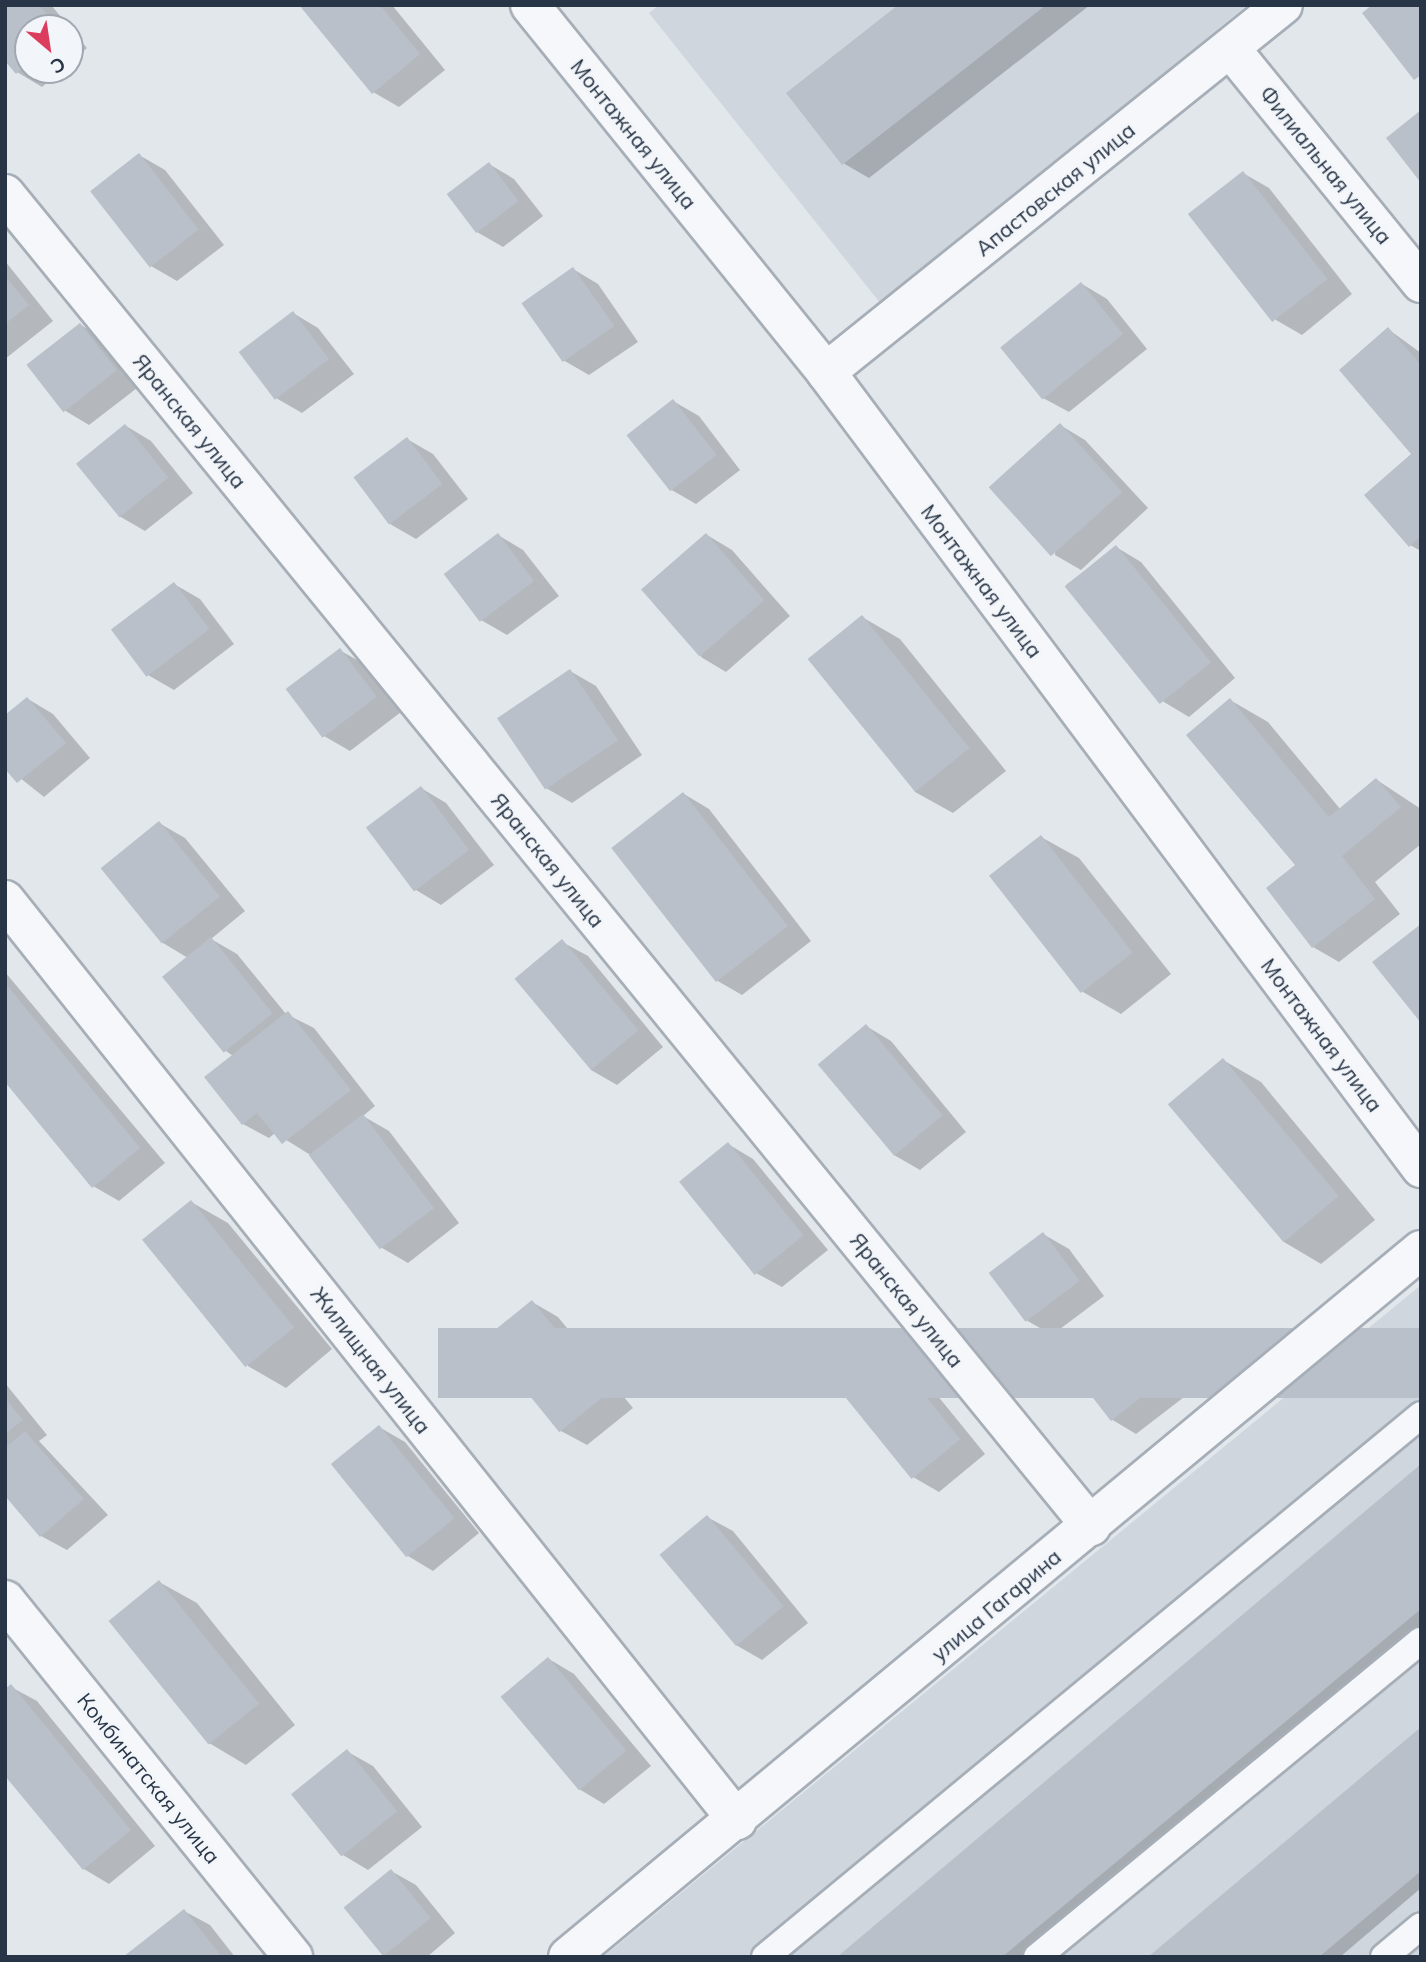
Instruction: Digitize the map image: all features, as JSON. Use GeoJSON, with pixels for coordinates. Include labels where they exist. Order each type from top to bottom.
{"type":"FeatureCollection","features":[{"type":"Feature","properties":{"kind":"street","name":"Монтажная улица"},"geometry":{"type":"LineString","coordinates":[[530,5],[826,372],[1421,1168]]}},
{"type":"Feature","properties":{"kind":"street","name":"Апастовская улица"},"geometry":{"type":"LineString","coordinates":[[826,372],[1283,5]]}},
{"type":"Feature","properties":{"kind":"street","name":"Филиальная улица"},"geometry":{"type":"LineString","coordinates":[[1230,48],[1421,283]]}},
{"type":"Feature","properties":{"kind":"street","name":"Яранская улица"},"geometry":{"type":"LineString","coordinates":[[5,194],[1091,1526]]}},
{"type":"Feature","properties":{"kind":"street","name":"Жилищная улица"},"geometry":{"type":"LineString","coordinates":[[5,900],[737,1820]]}},
{"type":"Feature","properties":{"kind":"street","name":"улица Гагарина"},"geometry":{"type":"LineString","coordinates":[[568,1957],[737,1820],[1421,1250]]}},
{"type":"Feature","properties":{"kind":"street","name":"Комбинатская улица"},"geometry":{"type":"LineString","coordinates":[[5,1600],[293,1957]]}},
{"type":"Feature","properties":{"kind":"lane"},"geometry":{"type":"LineString","coordinates":[[765,1957],[1421,1415]]}},
{"type":"Feature","properties":{"kind":"lane"},"geometry":{"type":"LineString","coordinates":[[1037,1957],[1421,1641]]}},
{"type":"Feature","properties":{"kind":"lane"},"geometry":{"type":"LineString","coordinates":[[1384,1957],[1421,1926]]}},
{"type":"Feature","properties":{"kind":"shaded area"},"geometry":{"type":"Polygon","coordinates":[[[659,5],[1247,5],[881,304],[649,13],[659,5]]]}},
{"type":"Feature","properties":{"kind":"shaded area"},"geometry":{"type":"Polygon","coordinates":[[[1421,1285],[1421,1957],[603,1957],[1421,1285]]]}},
{"type":"Feature","properties":{"kind":"building"},"geometry":{"type":"Polygon","coordinates":[[[5,5],[39,5],[47,14],[14,14],[14,72],[5,61],[5,5]]]}},
{"type":"Feature","properties":{"kind":"building"},"geometry":{"type":"Polygon","coordinates":[[[299,5],[380,5],[420,54],[372,94],[299,5]]]}},
{"type":"Feature","properties":{"kind":"building"},"geometry":{"type":"Polygon","coordinates":[[[898,5],[1046,5],[842,165],[786,93],[898,5]]]}},
{"type":"Feature","properties":{"kind":"building"},"geometry":{"type":"Polygon","coordinates":[[[1372,5],[1421,5],[1421,75],[1414,80],[1362,13],[1372,5]]]}},
{"type":"Feature","properties":{"kind":"building"},"geometry":{"type":"Polygon","coordinates":[[[1421,110],[1421,183],[1386,138],[1421,110]]]}},
{"type":"Feature","properties":{"kind":"building"},"geometry":{"type":"Polygon","coordinates":[[[139,153],[199,229],[150,268],[90,191],[139,153]]]}},
{"type":"Feature","properties":{"kind":"building"},"geometry":{"type":"Polygon","coordinates":[[[489,162],[518,201],[476,233],[447,194],[489,162]]]}},
{"type":"Feature","properties":{"kind":"building"},"geometry":{"type":"Polygon","coordinates":[[[1243,171],[1327,279],[1272,322],[1188,214],[1243,171]]]}},
{"type":"Feature","properties":{"kind":"building"},"geometry":{"type":"Polygon","coordinates":[[[573,267],[614,326],[563,362],[521,303],[573,267]]]}},
{"type":"Feature","properties":{"kind":"building"},"geometry":{"type":"Polygon","coordinates":[[[5,276],[29,305],[5,324],[5,276]]]}},
{"type":"Feature","properties":{"kind":"building"},"geometry":{"type":"Polygon","coordinates":[[[1081,282],[1123,334],[1042,400],[1000,347],[1081,282]]]}},
{"type":"Feature","properties":{"kind":"building"},"geometry":{"type":"Polygon","coordinates":[[[293,311],[329,359],[275,400],[239,352],[293,311]]]}},
{"type":"Feature","properties":{"kind":"building"},"geometry":{"type":"Polygon","coordinates":[[[80,323],[117,370],[63,412],[26,365],[80,323]]]}},
{"type":"Feature","properties":{"kind":"building"},"geometry":{"type":"Polygon","coordinates":[[[1388,327],[1421,365],[1421,536],[1409,547],[1364,495],[1411,454],[1339,370],[1388,327]]]}},
{"type":"Feature","properties":{"kind":"building"},"geometry":{"type":"Polygon","coordinates":[[[673,399],[717,455],[670,491],[627,435],[673,399]]]}},
{"type":"Feature","properties":{"kind":"building"},"geometry":{"type":"Polygon","coordinates":[[[1060,423],[1122,492],[1051,556],[989,487],[1060,423]]]}},
{"type":"Feature","properties":{"kind":"building"},"geometry":{"type":"Polygon","coordinates":[[[125,424],[168,478],[119,517],[76,464],[125,424]]]}},
{"type":"Feature","properties":{"kind":"building"},"geometry":{"type":"Polygon","coordinates":[[[407,437],[443,484],[389,524],[353,477],[407,437]]]}},
{"type":"Feature","properties":{"kind":"building"},"geometry":{"type":"Polygon","coordinates":[[[498,533],[534,581],[480,622],[444,574],[498,533]]]}},
{"type":"Feature","properties":{"kind":"building"},"geometry":{"type":"Polygon","coordinates":[[[706,533],[764,600],[699,657],[641,589],[706,533]]]}},
{"type":"Feature","properties":{"kind":"building"},"geometry":{"type":"Polygon","coordinates":[[[1116,545],[1211,662],[1160,704],[1065,587],[1116,545]]]}},
{"type":"Feature","properties":{"kind":"building"},"geometry":{"type":"Polygon","coordinates":[[[174,582],[210,629],[146,677],[111,630],[174,582]]]}},
{"type":"Feature","properties":{"kind":"building"},"geometry":{"type":"Polygon","coordinates":[[[862,615],[970,748],[915,792],[808,659],[862,615]]]}},
{"type":"Feature","properties":{"kind":"building"},"geometry":{"type":"Polygon","coordinates":[[[340,648],[377,697],[322,738],[286,689],[340,648]]]}},
{"type":"Feature","properties":{"kind":"building"},"geometry":{"type":"Polygon","coordinates":[[[570,669],[618,740],[545,790],[497,718],[570,669]]]}},
{"type":"Feature","properties":{"kind":"building"},"geometry":{"type":"Polygon","coordinates":[[[27,697],[66,743],[17,783],[5,769],[5,715],[27,697]]]}},
{"type":"Feature","properties":{"kind":"building"},"geometry":{"type":"Polygon","coordinates":[[[1230,698],[1329,817],[1376,778],[1401,807],[1342,856],[1375,899],[1312,948],[1266,888],[1295,865],[1186,735],[1230,698]]]}},
{"type":"Feature","properties":{"kind":"building"},"geometry":{"type":"Polygon","coordinates":[[[421,786],[469,850],[414,891],[366,828],[421,786]]]}},
{"type":"Feature","properties":{"kind":"building"},"geometry":{"type":"Polygon","coordinates":[[[683,792],[788,926],[716,982],[611,848],[683,792]]]}},
{"type":"Feature","properties":{"kind":"building"},"geometry":{"type":"Polygon","coordinates":[[[159,821],[220,896],[162,944],[101,868],[159,821]]]}},
{"type":"Feature","properties":{"kind":"building"},"geometry":{"type":"Polygon","coordinates":[[[1041,835],[1133,952],[1081,993],[989,876],[1041,835]]]}},
{"type":"Feature","properties":{"kind":"building"},"geometry":{"type":"Polygon","coordinates":[[[1421,924],[1421,1023],[1372,962],[1421,924]]]}},
{"type":"Feature","properties":{"kind":"building"},"geometry":{"type":"Polygon","coordinates":[[[211,937],[273,1013],[224,1053],[162,977],[211,937]]]}},
{"type":"Feature","properties":{"kind":"building"},"geometry":{"type":"Polygon","coordinates":[[[562,939],[638,1030],[591,1070],[515,979],[562,939]]]}},
{"type":"Feature","properties":{"kind":"building"},"geometry":{"type":"Polygon","coordinates":[[[5,983],[140,1148],[92,1188],[5,1082],[5,983]]]}},
{"type":"Feature","properties":{"kind":"building"},"geometry":{"type":"Polygon","coordinates":[[[288,1011],[351,1090],[282,1144],[257,1113],[242,1125],[204,1077],[288,1011]]]}},
{"type":"Feature","properties":{"kind":"building"},"geometry":{"type":"Polygon","coordinates":[[[866,1024],[942,1115],[894,1156],[818,1064],[866,1024]]]}},
{"type":"Feature","properties":{"kind":"building"},"geometry":{"type":"Polygon","coordinates":[[[1223,1058],[1339,1196],[1284,1242],[1168,1104],[1223,1058]]]}},
{"type":"Feature","properties":{"kind":"building"},"geometry":{"type":"Polygon","coordinates":[[[363,1114],[434,1208],[380,1249],[309,1155],[363,1114]]]}},
{"type":"Feature","properties":{"kind":"building"},"geometry":{"type":"Polygon","coordinates":[[[728,1142],[804,1235],[755,1275],[679,1182],[728,1142]]]}},
{"type":"Feature","properties":{"kind":"building"},"geometry":{"type":"Polygon","coordinates":[[[191,1200],[294,1327],[245,1367],[142,1240],[191,1200]]]}},
{"type":"Feature","properties":{"kind":"building"},"geometry":{"type":"Polygon","coordinates":[[[1043,1232],[1080,1281],[1025,1322],[989,1273],[1043,1232]]]}},
{"type":"Feature","properties":{"kind":"building"},"geometry":{"type":"Polygon","coordinates":[[[532,1300],[608,1393],[559,1432],[484,1339],[532,1300]]]}},
{"type":"Feature","properties":{"kind":"building"},"geometry":{"type":"Polygon","coordinates":[[[438,1328],[1421,1328],[1421,1398],[438,1398],[438,1328]]]}},
{"type":"Feature","properties":{"kind":"building"},"geometry":{"type":"Polygon","coordinates":[[[1127,1331],[1165,1379],[1111,1421],[1073,1373],[1127,1331]]]}},
{"type":"Feature","properties":{"kind":"building"},"geometry":{"type":"Polygon","coordinates":[[[885,1346],[961,1439],[912,1479],[836,1386],[885,1346]]]}},
{"type":"Feature","properties":{"kind":"building"},"geometry":{"type":"Polygon","coordinates":[[[5,1398],[23,1420],[5,1434],[5,1398]]]}},
{"type":"Feature","properties":{"kind":"building"},"geometry":{"type":"Polygon","coordinates":[[[379,1425],[455,1518],[406,1557],[331,1464],[379,1425]]]}},
{"type":"Feature","properties":{"kind":"building"},"geometry":{"type":"Polygon","coordinates":[[[25,1431],[84,1499],[40,1537],[5,1496],[5,1448],[25,1431]]]}},
{"type":"Feature","properties":{"kind":"building"},"geometry":{"type":"Polygon","coordinates":[[[1421,1464],[1421,1609],[1002,1957],[837,1957],[1421,1464]]]}},
{"type":"Feature","properties":{"kind":"building"},"geometry":{"type":"Polygon","coordinates":[[[707,1515],[783,1606],[736,1646],[660,1555],[707,1515]]]}},
{"type":"Feature","properties":{"kind":"building"},"geometry":{"type":"Polygon","coordinates":[[[159,1580],[259,1704],[209,1744],[108,1621],[159,1580]]]}},
{"type":"Feature","properties":{"kind":"building"},"geometry":{"type":"Polygon","coordinates":[[[548,1657],[626,1750],[579,1790],[501,1697],[548,1657]]]}},
{"type":"Feature","properties":{"kind":"building"},"geometry":{"type":"Polygon","coordinates":[[[11,1684],[131,1830],[83,1870],[5,1776],[5,1689],[11,1684]]]}},
{"type":"Feature","properties":{"kind":"building"},"geometry":{"type":"Polygon","coordinates":[[[1421,1727],[1421,1871],[1319,1957],[1148,1957],[1421,1727]]]}},
{"type":"Feature","properties":{"kind":"building"},"geometry":{"type":"Polygon","coordinates":[[[347,1749],[397,1811],[341,1856],[291,1794],[347,1749]]]}},
{"type":"Feature","properties":{"kind":"building"},"geometry":{"type":"Polygon","coordinates":[[[391,1869],[431,1918],[383,1956],[344,1907],[391,1869]]]}},
{"type":"Feature","properties":{"kind":"building"},"geometry":{"type":"Polygon","coordinates":[[[184,1909],[222,1957],[123,1957],[184,1909]]]}}]}
